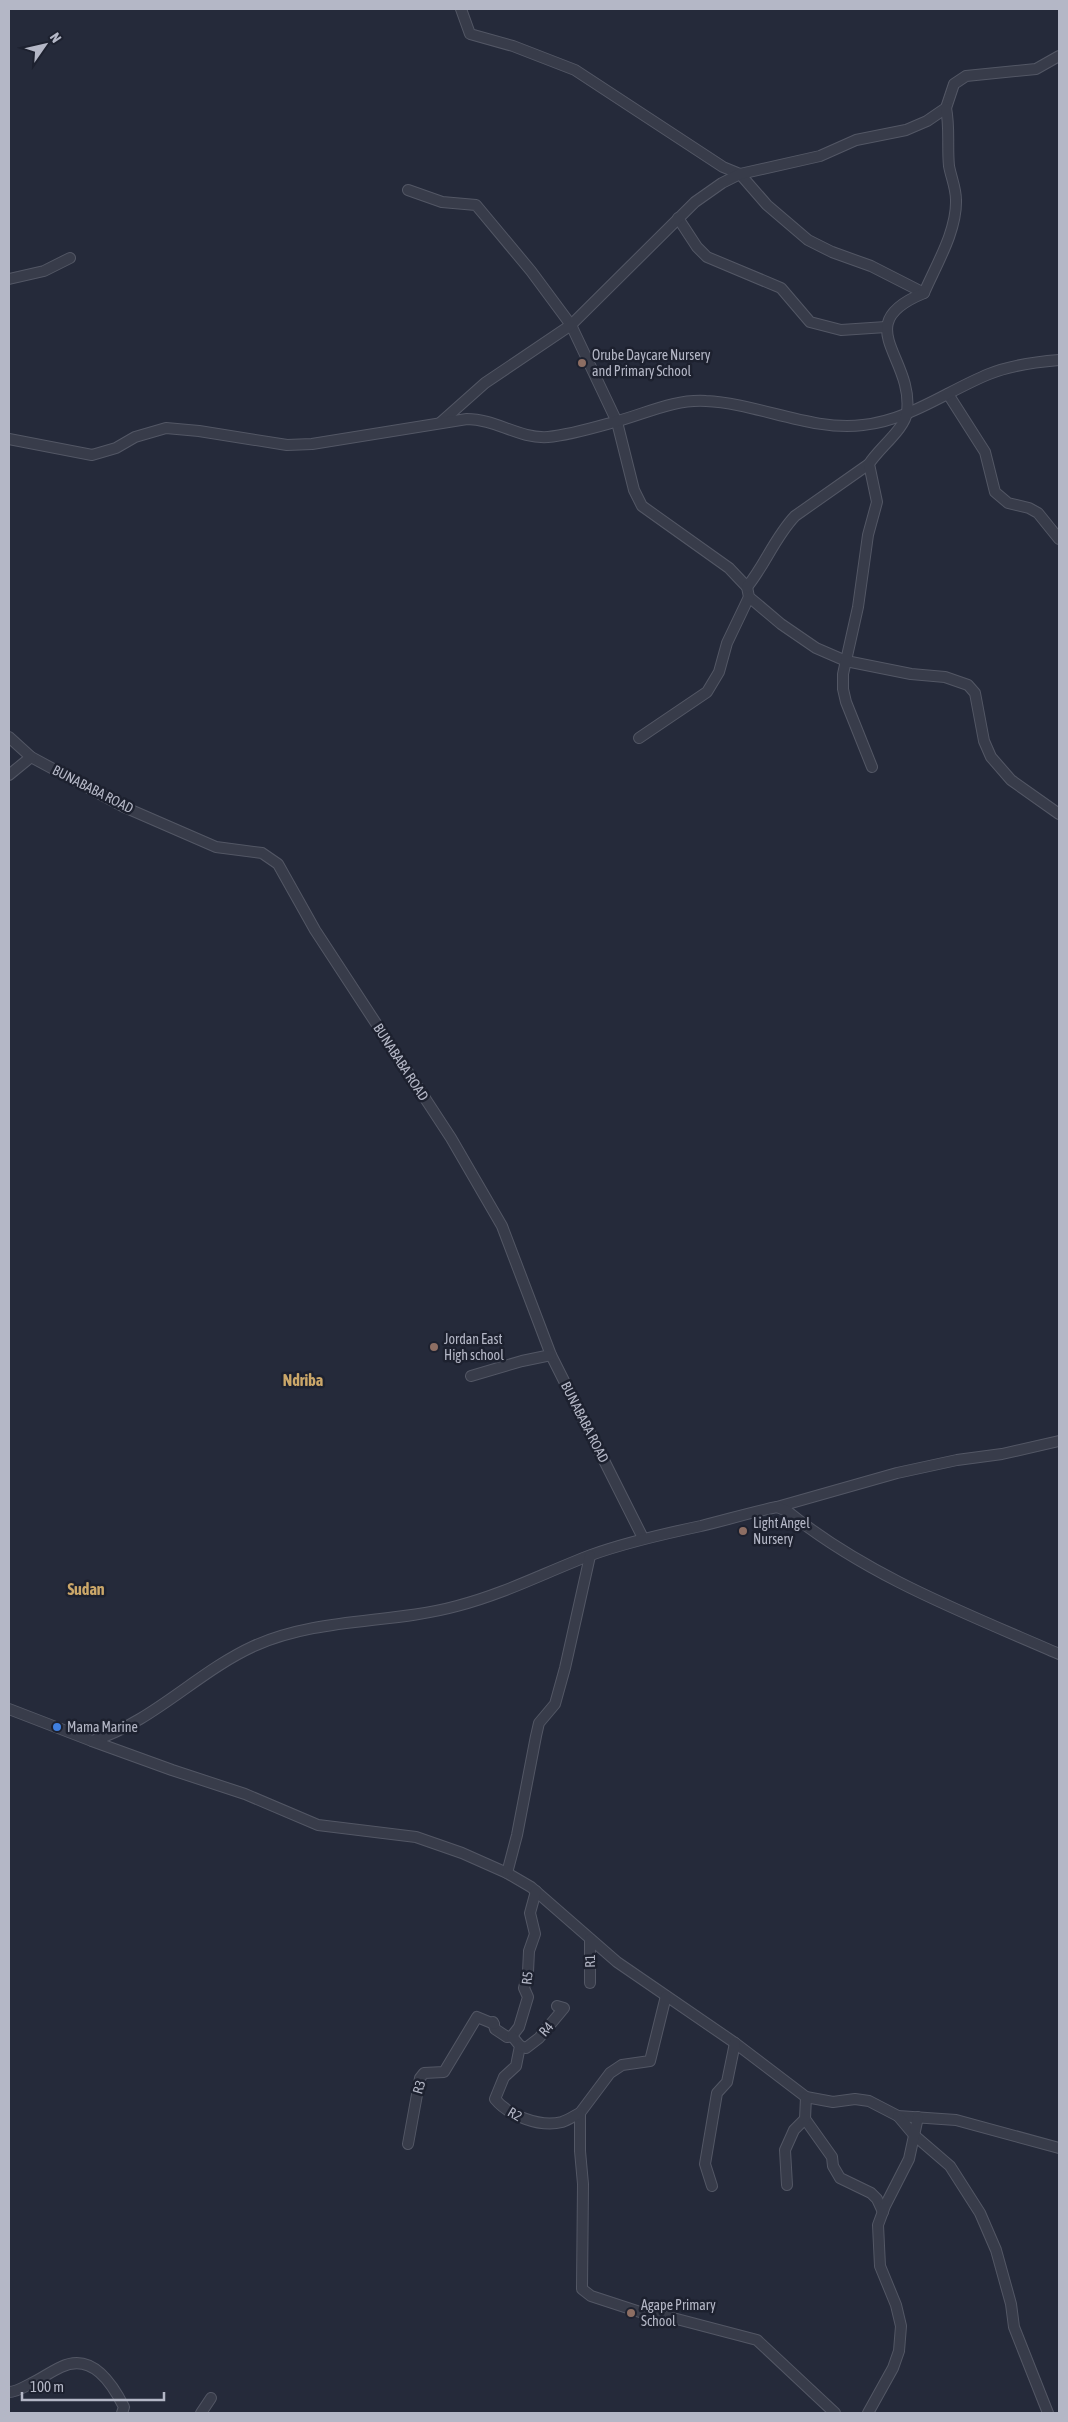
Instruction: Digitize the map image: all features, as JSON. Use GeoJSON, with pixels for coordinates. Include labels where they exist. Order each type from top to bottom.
{"type":"FeatureCollection","features":[{"type":"Feature","properties":{"kind":"street"},"geometry":{"type":"LineString","coordinates":[[460,9],[470,34],[513,46],[575,70],[723,167],[740,174],[767,205],[808,240],[832,252],[871,266],[924,294]]}},
{"type":"Feature","properties":{"kind":"street"},"geometry":{"type":"LineString","coordinates":[[639,738],[707,692],[714,683],[730,635],[748,592],[786,526],[795,516],[869,464],[907,414],[906,386],[887,338],[886,327],[890,314],[899,306],[924,294],[945,244],[955,210],[955,192],[950,166],[949,123],[946,108],[954,84],[966,76],[1036,69],[1059,56]]}},
{"type":"Feature","properties":{"kind":"street"},"geometry":{"type":"LineString","coordinates":[[440,423],[485,382],[570,325],[606,293],[678,218],[722,183],[740,174],[820,156],[856,140],[906,130],[928,121],[946,108]]}},
{"type":"Feature","properties":{"kind":"street"},"geometry":{"type":"LineString","coordinates":[[722,183],[723,167]]}},
{"type":"Feature","properties":{"kind":"street"},"geometry":{"type":"LineString","coordinates":[[408,190],[442,202],[476,205],[531,271],[570,325],[617,422],[634,490],[642,506],[729,568],[748,592],[806,642],[846,661],[911,674],[945,677],[968,685],[975,693],[984,742],[990,757],[1011,780],[1059,814]]}},
{"type":"Feature","properties":{"kind":"street"},"geometry":{"type":"LineString","coordinates":[[678,218],[697,247],[707,257],[781,288],[810,322],[841,330],[886,327]]}},
{"type":"Feature","properties":{"kind":"street"},"geometry":{"type":"LineString","coordinates":[[9,279],[44,271],[70,258]]}},
{"type":"Feature","properties":{"kind":"street"},"geometry":{"type":"LineString","coordinates":[[9,439],[92,455],[116,448],[135,437],[166,428],[199,431],[287,445],[312,444],[440,423],[477,419],[522,435],[550,437],[617,422],[672,405],[704,401],[725,402],[837,425],[862,426],[907,414],[1004,369],[1036,362],[1059,360]]}},
{"type":"Feature","properties":{"kind":"street"},"geometry":{"type":"LineString","coordinates":[[948,394],[985,452],[995,492],[1008,504],[1029,508],[1038,513],[1059,540]]}},
{"type":"Feature","properties":{"kind":"street"},"geometry":{"type":"LineString","coordinates":[[869,464],[878,502],[868,535],[858,607],[843,681],[846,702],[872,767]]}},
{"type":"Feature","properties":{"kind":"street","name":"BUNABABA ROAD"},"geometry":{"type":"LineString","coordinates":[[9,736],[31,757],[132,810],[216,846],[262,853],[278,864],[315,930],[451,1138],[502,1226],[552,1355],[643,1538]]}},
{"type":"Feature","properties":{"kind":"street"},"geometry":{"type":"LineString","coordinates":[[9,775],[31,757]]}},
{"type":"Feature","properties":{"kind":"street"},"geometry":{"type":"LineString","coordinates":[[471,1376],[522,1361],[552,1355]]}},
{"type":"Feature","properties":{"kind":"street"},"geometry":{"type":"LineString","coordinates":[[92,1741],[106,1737],[147,1716],[215,1668],[254,1646],[285,1635],[367,1619],[423,1614],[457,1606],[493,1596],[590,1556],[643,1538],[778,1507],[906,1471],[1059,1442]]}},
{"type":"Feature","properties":{"kind":"street"},"geometry":{"type":"LineString","coordinates":[[778,1507],[787,1510],[843,1552],[862,1563],[972,1616],[1059,1654]]}},
{"type":"Feature","properties":{"kind":"street"},"geometry":{"type":"LineString","coordinates":[[507,1872],[517,1835],[538,1729],[542,1718],[555,1704],[590,1556]]}},
{"type":"Feature","properties":{"kind":"street"},"geometry":{"type":"LineString","coordinates":[[9,1709],[172,1770],[245,1794],[318,1826],[416,1837],[462,1853],[507,1872],[536,1891],[617,1962],[735,2044],[806,2097],[834,2102],[855,2099],[869,2102],[898,2116],[956,2120],[1059,2148]]}},
{"type":"Feature","properties":{"kind":"street","name":"R5"},"geometry":{"type":"LineString","coordinates":[[512,2036],[519,2027],[528,1997],[524,1988],[528,1972],[529,1951],[535,1934],[530,1913],[536,1891]]}},
{"type":"Feature","properties":{"kind":"street","name":"R1"},"geometry":{"type":"LineString","coordinates":[[590,1938],[590,1983]]}},
{"type":"Feature","properties":{"kind":"street"},"geometry":{"type":"LineString","coordinates":[[666,1996],[650,2061],[622,2065],[610,2073],[580,2113],[580,2151],[583,2184],[582,2289],[591,2296],[643,2313],[757,2340],[835,2413]]}},
{"type":"Feature","properties":{"kind":"street","name":"R4"},"geometry":{"type":"LineString","coordinates":[[520,2046],[526,2048],[539,2038],[564,2008],[557,2006]]}},
{"type":"Feature","properties":{"kind":"street","name":"R3"},"geometry":{"type":"LineString","coordinates":[[408,2144],[420,2078],[424,2073],[444,2072],[477,2017],[494,2023],[501,2034],[507,2037],[512,2036]]}},
{"type":"Feature","properties":{"kind":"street"},"geometry":{"type":"LineString","coordinates":[[512,2036],[520,2046]]}},
{"type":"Feature","properties":{"kind":"street"},"geometry":{"type":"LineString","coordinates":[[712,2186],[705,2164],[717,2093],[727,2082],[735,2044]]}},
{"type":"Feature","properties":{"kind":"street","name":"R2"},"geometry":{"type":"LineString","coordinates":[[520,2046],[516,2066],[504,2077],[495,2099],[501,2106],[525,2120],[537,2122],[562,2122],[580,2113]]}},
{"type":"Feature","properties":{"kind":"street"},"geometry":{"type":"LineString","coordinates":[[806,2097],[805,2119],[832,2156],[833,2166],[840,2178],[871,2193],[883,2212]]}},
{"type":"Feature","properties":{"kind":"street"},"geometry":{"type":"LineString","coordinates":[[898,2116],[914,2135],[950,2166],[980,2213],[996,2250],[1011,2304],[1014,2327],[1048,2413]]}},
{"type":"Feature","properties":{"kind":"street"},"geometry":{"type":"LineString","coordinates":[[868,2413],[893,2368],[899,2351],[901,2326],[896,2305],[880,2266],[878,2225],[909,2159],[918,2117]]}},
{"type":"Feature","properties":{"kind":"street"},"geometry":{"type":"LineString","coordinates":[[787,2185],[785,2150],[794,2130],[805,2119]]}},
{"type":"Feature","properties":{"kind":"street"},"geometry":{"type":"LineString","coordinates":[[9,2392],[13,2392],[43,2378],[62,2366],[77,2362],[91,2364],[102,2374],[121,2402],[124,2408],[122,2413]]}},
{"type":"Feature","properties":{"kind":"street"},"geometry":{"type":"LineString","coordinates":[[201,2413],[211,2398]]}},
{"type":"Feature","properties":{"kind":"place","name":"Orube Daycare Nursery and Primary School"},"geometry":{"type":"Point","coordinates":[582,363]}},
{"type":"Feature","properties":{"kind":"place","name":"Jordan East High school"},"geometry":{"type":"Point","coordinates":[434,1347]}},
{"type":"Feature","properties":{"kind":"place","name":"Light Angel Nursery"},"geometry":{"type":"Point","coordinates":[743,1531]}},
{"type":"Feature","properties":{"kind":"place","name":"Mama Marine"},"geometry":{"type":"Point","coordinates":[57,1727]}},
{"type":"Feature","properties":{"kind":"place","name":"Agape Primary School"},"geometry":{"type":"Point","coordinates":[631,2313]}},
{"type":"Feature","properties":{"kind":"district","name":"Ndriba"},"geometry":{"type":"Point","coordinates":[303,1380]}},
{"type":"Feature","properties":{"kind":"district","name":"Sudan"},"geometry":{"type":"Point","coordinates":[86,1589]}}]}
